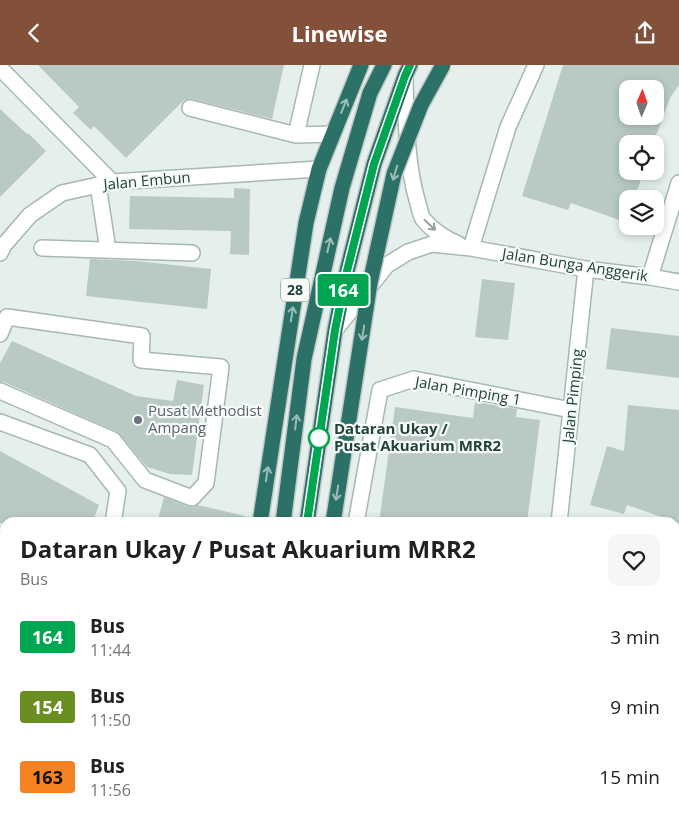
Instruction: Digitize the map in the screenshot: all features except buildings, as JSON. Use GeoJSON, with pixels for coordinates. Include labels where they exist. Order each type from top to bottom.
{"type":"FeatureCollection","features":[{"type":"Feature","properties":{"kind":"highway","name":"28"},"geometry":{"type":"LineString","coordinates":[[261,517],[306,223],[319,169],[361,65]]}},
{"type":"Feature","properties":{"kind":"highway"},"geometry":{"type":"LineString","coordinates":[[284,517],[304,359],[342,188],[370,93],[384,65]]}},
{"type":"Feature","properties":{"kind":"highway"},"geometry":{"type":"LineString","coordinates":[[334,517],[370,283],[394,175],[421,105],[442,65]]}},
{"type":"Feature","properties":{"kind":"highway"},"geometry":{"type":"LineString","coordinates":[[308,517],[335,330],[349,262],[374,164],[407,70]]}},
{"type":"Feature","properties":{"kind":"street"},"geometry":{"type":"LineString","coordinates":[[296,135],[312,65]]}},
{"type":"Feature","properties":{"kind":"street"},"geometry":{"type":"LineString","coordinates":[[471,248],[508,127],[536,65]]}},
{"type":"Feature","properties":{"kind":"street"},"geometry":{"type":"LineString","coordinates":[[0,68],[105,184],[108,250]]}},
{"type":"Feature","properties":{"kind":"street","name":"Jalan Bunga Anggerik"},"geometry":{"type":"LineString","coordinates":[[407,70],[407,139],[413,185],[422,218],[450,241],[471,248]]}},
{"type":"Feature","properties":{"kind":"street"},"geometry":{"type":"LineString","coordinates":[[190,108],[296,135],[333,134]]}},
{"type":"Feature","properties":{"kind":"street","name":"Jalan Embun"},"geometry":{"type":"LineString","coordinates":[[0,253],[4,245],[30,215],[62,193],[105,184],[319,169]]}},
{"type":"Feature","properties":{"kind":"street"},"geometry":{"type":"LineString","coordinates":[[650,277],[679,183]]}},
{"type":"Feature","properties":{"kind":"street","name":"Jalan Bunga Anggerik"},"geometry":{"type":"LineString","coordinates":[[335,330],[387,265],[408,252],[432,244],[471,248],[586,269],[679,282]]}},
{"type":"Feature","properties":{"kind":"street"},"geometry":{"type":"LineString","coordinates":[[42,248],[192,253]]}},
{"type":"Feature","properties":{"kind":"street","name":"Jalan Pimping"},"geometry":{"type":"LineString","coordinates":[[560,517],[586,269]]}},
{"type":"Feature","properties":{"kind":"street"},"geometry":{"type":"LineString","coordinates":[[0,334],[7,317],[142,336],[141,360],[222,367],[206,483],[192,498],[144,480],[113,440],[0,391]]}},
{"type":"Feature","properties":{"kind":"street","name":"Jalan Pimping 1"},"geometry":{"type":"LineString","coordinates":[[357,517],[380,391],[414,379],[571,410]]}},
{"type":"Feature","properties":{"kind":"street"},"geometry":{"type":"LineString","coordinates":[[0,422],[90,455],[118,491],[113,517]]}},
{"type":"Feature","properties":{"kind":"bus line","name":"164"},"geometry":{"type":"LineString","coordinates":[[308,517],[335,330],[347,271],[374,164],[410,65]]}},
{"type":"Feature","properties":{"kind":"place","name":"Pusat Methodist Ampang"},"geometry":{"type":"Point","coordinates":[138,420]}},
{"type":"Feature","properties":{"kind":"place","name":"Dataran Ukay / Pusat Akuarium MRR2"},"geometry":{"type":"Point","coordinates":[319,438]}}]}
